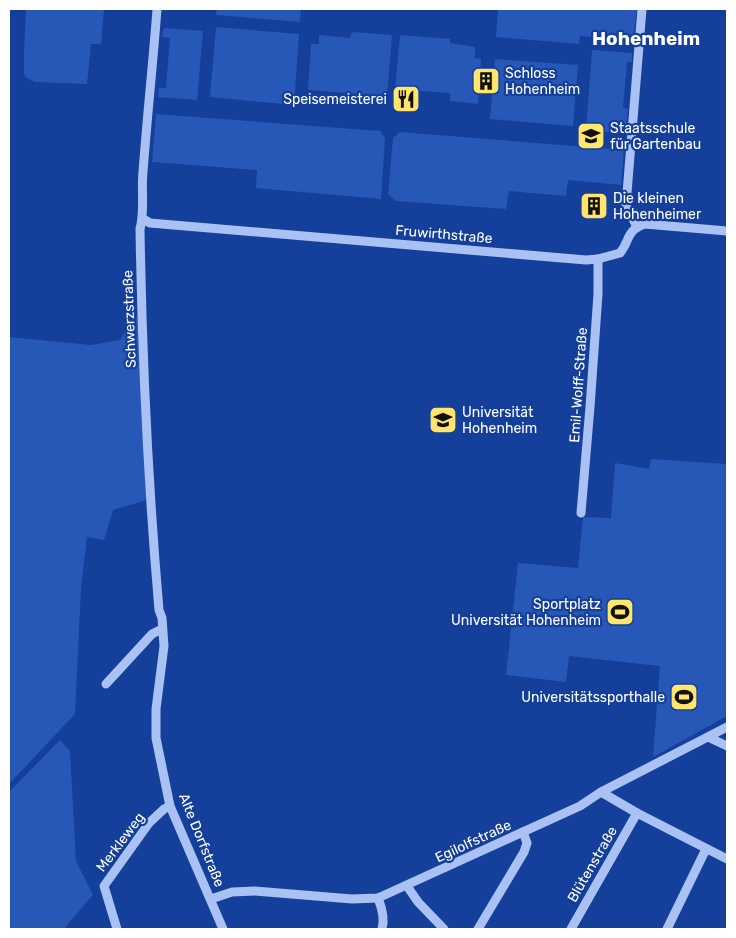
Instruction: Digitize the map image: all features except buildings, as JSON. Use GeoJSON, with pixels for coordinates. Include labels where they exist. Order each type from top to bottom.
{"type":"FeatureCollection","features":[{"type":"Feature","properties":{"kind":"street","name":"Schwerzstraße"},"geometry":{"type":"LineString","coordinates":[[157,9],[142,183],[143,219],[140,229],[146,411],[156,577],[162,629]]}},
{"type":"Feature","properties":{"kind":"street"},"geometry":{"type":"LineString","coordinates":[[642,9],[626,205],[637,227],[645,224],[727,231]]}},
{"type":"Feature","properties":{"kind":"street","name":"Fruwirthstraße"},"geometry":{"type":"LineString","coordinates":[[143,219],[150,223],[598,259],[620,253],[627,237],[637,227]]}},
{"type":"Feature","properties":{"kind":"street","name":"Emil-Wolff-Straße"},"geometry":{"type":"LineString","coordinates":[[581,513],[598,294],[598,259]]}},
{"type":"Feature","properties":{"kind":"street"},"geometry":{"type":"LineString","coordinates":[[106,684],[152,634],[162,629]]}},
{"type":"Feature","properties":{"kind":"street","name":"Alte Dorfstraße"},"geometry":{"type":"LineString","coordinates":[[162,629],[164,646],[156,709],[156,738],[170,806],[223,929]]}},
{"type":"Feature","properties":{"kind":"street","name":"Egilolfstraße"},"geometry":{"type":"LineString","coordinates":[[211,899],[232,892],[255,891],[352,899],[378,898],[408,886],[580,806],[601,792],[727,727]]}},
{"type":"Feature","properties":{"kind":"street"},"geometry":{"type":"LineString","coordinates":[[708,737],[727,746]]}},
{"type":"Feature","properties":{"kind":"street"},"geometry":{"type":"LineString","coordinates":[[601,792],[637,813],[727,859]]}},
{"type":"Feature","properties":{"kind":"street","name":"Merkleweg"},"geometry":{"type":"LineString","coordinates":[[116,929],[104,886],[149,823],[170,806]]}},
{"type":"Feature","properties":{"kind":"street","name":"Blütenstraße"},"geometry":{"type":"LineString","coordinates":[[571,929],[637,813]]}},
{"type":"Feature","properties":{"kind":"street"},"geometry":{"type":"LineString","coordinates":[[478,929],[524,852],[527,843],[523,832]]}},
{"type":"Feature","properties":{"kind":"street"},"geometry":{"type":"LineString","coordinates":[[667,929],[706,849]]}},
{"type":"Feature","properties":{"kind":"street"},"geometry":{"type":"LineString","coordinates":[[408,886],[418,902],[444,929]]}},
{"type":"Feature","properties":{"kind":"street"},"geometry":{"type":"LineString","coordinates":[[378,898],[384,924],[382,929]]}},
{"type":"Feature","properties":{"kind":"shaded area"},"geometry":{"type":"Polygon","coordinates":[[[26,9],[104,9],[101,44],[91,44],[87,84],[35,82],[27,78],[24,74],[26,9]]]}},
{"type":"Feature","properties":{"kind":"shaded area"},"geometry":{"type":"Polygon","coordinates":[[[217,9],[301,9],[300,22],[216,15],[217,9]]]}},
{"type":"Feature","properties":{"kind":"shaded area"},"geometry":{"type":"Polygon","coordinates":[[[498,9],[637,9],[633,41],[580,36],[579,44],[496,37],[498,9]]]}},
{"type":"Feature","properties":{"kind":"shaded area"},"geometry":{"type":"Polygon","coordinates":[[[216,27],[299,34],[294,105],[210,97],[216,27]]]}},
{"type":"Feature","properties":{"kind":"shaded area"},"geometry":{"type":"Polygon","coordinates":[[[164,28],[203,31],[197,100],[158,97],[159,88],[166,88],[170,38],[162,37],[164,28]]]}},
{"type":"Feature","properties":{"kind":"shaded area"},"geometry":{"type":"Polygon","coordinates":[[[352,32],[392,35],[387,96],[308,90],[311,44],[319,44],[319,35],[350,38],[352,32]]]}},
{"type":"Feature","properties":{"kind":"shaded area"},"geometry":{"type":"Polygon","coordinates":[[[400,35],[450,39],[450,43],[475,47],[475,58],[481,59],[478,104],[450,101],[450,93],[395,89],[400,35]]]}},
{"type":"Feature","properties":{"kind":"shaded area"},"geometry":{"type":"Polygon","coordinates":[[[592,50],[632,53],[632,62],[627,62],[623,108],[628,109],[625,134],[586,130],[592,50]]]}},
{"type":"Feature","properties":{"kind":"shaded area"},"geometry":{"type":"Polygon","coordinates":[[[495,59],[578,65],[573,126],[490,119],[495,59]]]}},
{"type":"Feature","properties":{"kind":"shaded area"},"geometry":{"type":"Polygon","coordinates":[[[156,114],[380,131],[385,138],[381,199],[256,188],[257,170],[152,162],[156,114]]]}},
{"type":"Feature","properties":{"kind":"shaded area"},"geometry":{"type":"Polygon","coordinates":[[[400,132],[624,150],[621,185],[568,180],[566,196],[509,191],[506,209],[396,201],[388,194],[393,138],[400,132]]]}},
{"type":"Feature","properties":{"kind":"shaded area"},"geometry":{"type":"Polygon","coordinates":[[[137,316],[147,500],[113,510],[104,540],[87,537],[81,588],[75,714],[9,784],[9,337],[91,345],[120,340],[131,321],[137,316]]]}},
{"type":"Feature","properties":{"kind":"shaded area","name":"Sportplatz Universität Hohenheim"},"geometry":{"type":"Polygon","coordinates":[[[651,459],[727,464],[727,716],[653,757],[660,666],[569,656],[566,682],[506,675],[518,563],[578,568],[583,517],[611,518],[615,463],[649,469],[651,459]]]}},
{"type":"Feature","properties":{"kind":"shaded area"},"geometry":{"type":"Polygon","coordinates":[[[60,740],[70,751],[76,861],[93,895],[65,929],[9,929],[9,792],[60,740]]]}},
{"type":"Feature","properties":{"kind":"place","name":"Schloss Hohenheim"},"geometry":{"type":"Point","coordinates":[486,81]}},
{"type":"Feature","properties":{"kind":"place","name":"Speisemeisterei"},"geometry":{"type":"Point","coordinates":[406,99]}},
{"type":"Feature","properties":{"kind":"place","name":"Staatsschule für Gartenbau"},"geometry":{"type":"Point","coordinates":[591,136]}},
{"type":"Feature","properties":{"kind":"place","name":"Die kleinen Hohenheimer"},"geometry":{"type":"Point","coordinates":[594,206]}},
{"type":"Feature","properties":{"kind":"place","name":"Universität Hohenheim"},"geometry":{"type":"Point","coordinates":[443,420]}},
{"type":"Feature","properties":{"kind":"place","name":"Sportplatz Universität Hohenheim"},"geometry":{"type":"Point","coordinates":[620,612]}},
{"type":"Feature","properties":{"kind":"place","name":"Universitätssporthalle"},"geometry":{"type":"Point","coordinates":[684,697]}},
{"type":"Feature","properties":{"kind":"district","name":"Hohenheim"},"geometry":{"type":"Point","coordinates":[646,38]}}]}
